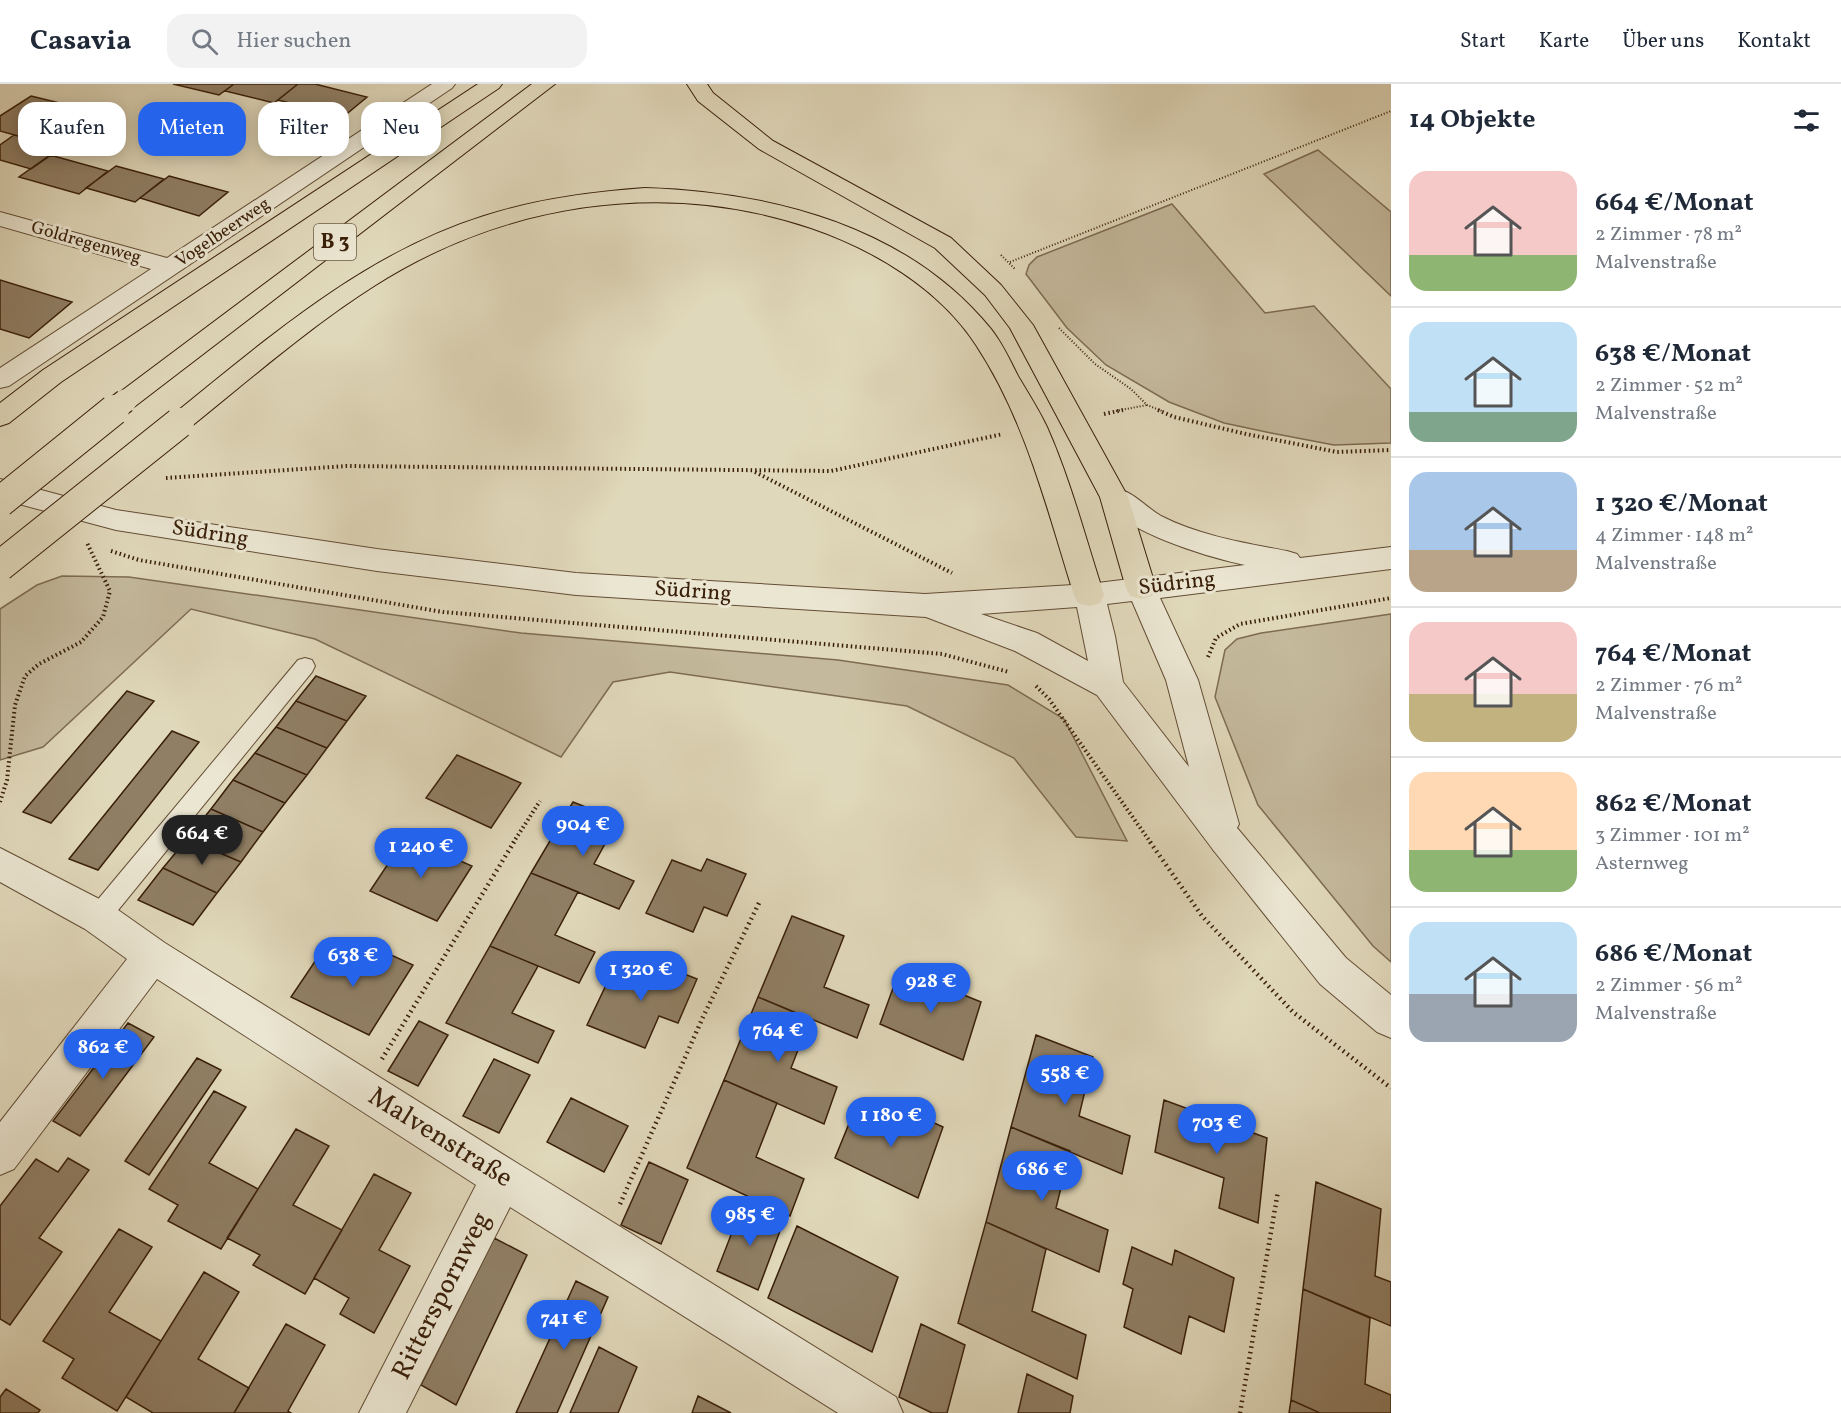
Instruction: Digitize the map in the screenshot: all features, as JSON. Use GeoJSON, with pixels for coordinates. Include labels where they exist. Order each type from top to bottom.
{"type":"FeatureCollection","features":[{"type":"Feature","properties":{"kind":"highway"},"geometry":{"type":"LineString","coordinates":[[0,417],[52,376],[492,84]]}},
{"type":"Feature","properties":{"kind":"highway","name":"B 3"},"geometry":{"type":"LineString","coordinates":[[0,502],[125,401],[545,84]]}},
{"type":"Feature","properties":{"kind":"highway"},"geometry":{"type":"LineString","coordinates":[[697,84],[705,98],[766,145],[943,243],[993,290],[1021,325],[1114,497],[1141,588]]}},
{"type":"Feature","properties":{"kind":"highway"},"geometry":{"type":"LineString","coordinates":[[0,566],[321,310],[395,263],[458,231],[510,214],[573,201],[651,194],[725,199],[778,210],[829,226],[876,247],[913,268],[951,300],[984,337],[1034,428],[1089,595]]}},
{"type":"Feature","properties":{"kind":"highway"},"geometry":{"type":"LineString","coordinates":[[0,400],[52,376]]}},
{"type":"Feature","properties":{"kind":"street","name":"Vogelbeerweg"},"geometry":{"type":"LineString","coordinates":[[0,381],[445,84]]}},
{"type":"Feature","properties":{"kind":"street","name":"Goldregenweg"},"geometry":{"type":"LineString","coordinates":[[0,219],[171,267]]}},
{"type":"Feature","properties":{"kind":"street","name":"Südring"},"geometry":{"type":"LineString","coordinates":[[0,489],[116,520],[389,562],[576,584],[926,606],[1089,595],[1391,558]]}},
{"type":"Feature","properties":{"kind":"street"},"geometry":{"type":"LineString","coordinates":[[1114,497],[1151,523],[1218,549],[1321,568]]}},
{"type":"Feature","properties":{"kind":"street"},"geometry":{"type":"LineString","coordinates":[[1141,588],[1182,680],[1226,840]]}},
{"type":"Feature","properties":{"kind":"street"},"geometry":{"type":"LineString","coordinates":[[1089,595],[1100,636],[1108,686]]}},
{"type":"Feature","properties":{"kind":"street"},"geometry":{"type":"LineString","coordinates":[[926,606],[1026,642],[1108,686],[1226,840],[1333,971],[1391,1019]]}},
{"type":"Feature","properties":{"kind":"street","name":"Malvenstraße"},"geometry":{"type":"LineString","coordinates":[[0,864],[98,917],[152,955],[502,1178],[880,1413]]}},
{"type":"Feature","properties":{"kind":"street"},"geometry":{"type":"LineString","coordinates":[[0,1155],[152,955]]}},
{"type":"Feature","properties":{"kind":"street","name":"Ritterspornweg"},"geometry":{"type":"LineString","coordinates":[[382,1413],[502,1178]]}},
{"type":"Feature","properties":{"kind":"lane"},"geometry":{"type":"LineString","coordinates":[[98,917],[305,666]]}},
{"type":"Feature","properties":{"kind":"path"},"geometry":{"type":"LineString","coordinates":[[1010,262],[1391,111]]}},
{"type":"Feature","properties":{"kind":"path"},"geometry":{"type":"LineString","coordinates":[[1147,405],[1174,417],[1337,452],[1391,450]]}},
{"type":"Feature","properties":{"kind":"path"},"geometry":{"type":"LineString","coordinates":[[160,477],[172,479],[347,466],[831,471],[1034,428]]}},
{"type":"Feature","properties":{"kind":"path"},"geometry":{"type":"LineString","coordinates":[[753,471],[953,574]]}},
{"type":"Feature","properties":{"kind":"path"},"geometry":{"type":"LineString","coordinates":[[0,802],[7,780],[15,705],[25,676],[39,664],[81,642],[103,617],[111,591],[87,543]]}},
{"type":"Feature","properties":{"kind":"path"},"geometry":{"type":"LineString","coordinates":[[1182,680],[1203,670],[1216,638],[1240,624],[1391,598]]}},
{"type":"Feature","properties":{"kind":"path"},"geometry":{"type":"LineString","coordinates":[[1049,699],[1202,916],[1293,1012],[1391,1088]]}},
{"type":"Feature","properties":{"kind":"path"},"geometry":{"type":"LineString","coordinates":[[364,1090],[484,889],[540,801]]}},
{"type":"Feature","properties":{"kind":"path"},"geometry":{"type":"LineString","coordinates":[[603,1241],[703,1017],[759,903]]}},
{"type":"Feature","properties":{"kind":"path"},"geometry":{"type":"LineString","coordinates":[[1240,1413],[1278,1191]]}},
{"type":"Feature","properties":{"kind":"shaded area"},"geometry":{"type":"Polygon","coordinates":[[[1318,150],[1391,212],[1391,296],[1264,174],[1318,150]]]}},
{"type":"Feature","properties":{"kind":"shaded area"},"geometry":{"type":"Polygon","coordinates":[[[1172,204],[1265,313],[1314,306],[1391,389],[1391,443],[1334,445],[1224,423],[1169,402],[1106,365],[1067,328],[1026,274],[1029,265],[1037,257],[1172,204]]]}},
{"type":"Feature","properties":{"kind":"shaded area"},"geometry":{"type":"Polygon","coordinates":[[[62,576],[129,577],[521,633],[838,660],[1008,685],[1064,719],[1127,841],[1076,837],[1014,758],[907,706],[670,672],[613,682],[561,757],[315,639],[191,609],[43,747],[0,760],[0,609],[37,585],[62,576]]]}},
{"type":"Feature","properties":{"kind":"shaded area"},"geometry":{"type":"Polygon","coordinates":[[[1391,614],[1391,962],[1373,946],[1258,805],[1215,697],[1225,650],[1237,639],[1261,633],[1391,614]]]}},
{"type":"Feature","properties":{"kind":"building"},"geometry":{"type":"Polygon","coordinates":[[[173,84],[234,84],[219,95],[173,84]]]}},
{"type":"Feature","properties":{"kind":"building"},"geometry":{"type":"Polygon","coordinates":[[[234,84],[298,84],[275,102],[225,91],[234,84]]]}},
{"type":"Feature","properties":{"kind":"building"},"geometry":{"type":"Polygon","coordinates":[[[298,84],[315,84],[367,97],[349,112],[349,102],[278,100],[298,84]]]}},
{"type":"Feature","properties":{"kind":"building"},"geometry":{"type":"Polygon","coordinates":[[[31,96],[56,102],[22,102],[31,96]]]}},
{"type":"Feature","properties":{"kind":"building"},"geometry":{"type":"Polygon","coordinates":[[[18,104],[18,136],[0,131],[0,116],[18,104]]]}},
{"type":"Feature","properties":{"kind":"building"},"geometry":{"type":"Polygon","coordinates":[[[14,135],[18,136],[18,156],[50,156],[31,169],[0,160],[0,145],[14,135]]]}},
{"type":"Feature","properties":{"kind":"building"},"geometry":{"type":"Polygon","coordinates":[[[49,156],[108,171],[79,194],[19,177],[49,156]]]}},
{"type":"Feature","properties":{"kind":"building"},"geometry":{"type":"Polygon","coordinates":[[[116,166],[164,179],[135,202],[86,188],[116,166]]]}},
{"type":"Feature","properties":{"kind":"building"},"geometry":{"type":"Polygon","coordinates":[[[169,176],[228,192],[199,216],[140,198],[169,176]]]}},
{"type":"Feature","properties":{"kind":"building"},"geometry":{"type":"Polygon","coordinates":[[[0,280],[72,302],[29,338],[0,329],[0,280]]]}},
{"type":"Feature","properties":{"kind":"building"},"geometry":{"type":"Polygon","coordinates":[[[316,676],[366,696],[347,721],[296,701],[316,676]]]}},
{"type":"Feature","properties":{"kind":"building"},"geometry":{"type":"Polygon","coordinates":[[[127,691],[154,701],[51,823],[23,812],[127,691]]]}},
{"type":"Feature","properties":{"kind":"building"},"geometry":{"type":"Polygon","coordinates":[[[296,701],[347,721],[327,748],[276,727],[296,701]]]}},
{"type":"Feature","properties":{"kind":"building"},"geometry":{"type":"Polygon","coordinates":[[[276,727],[327,748],[307,775],[255,753],[276,727]]]}},
{"type":"Feature","properties":{"kind":"building"},"geometry":{"type":"Polygon","coordinates":[[[172,731],[199,742],[98,870],[69,859],[172,731]]]}},
{"type":"Feature","properties":{"kind":"building"},"geometry":{"type":"Polygon","coordinates":[[[255,753],[307,775],[285,803],[233,780],[255,753]]]}},
{"type":"Feature","properties":{"kind":"building"},"geometry":{"type":"Polygon","coordinates":[[[457,755],[521,783],[491,828],[426,798],[457,755]]]}},
{"type":"Feature","properties":{"kind":"building"},"geometry":{"type":"Polygon","coordinates":[[[233,780],[285,803],[263,832],[211,809],[233,780]]]}},
{"type":"Feature","properties":{"kind":"building"},"geometry":{"type":"Polygon","coordinates":[[[573,802],[618,820],[594,864],[634,881],[619,909],[531,873],[573,802]]]}},
{"type":"Feature","properties":{"kind":"building"},"geometry":{"type":"Polygon","coordinates":[[[211,809],[263,832],[241,862],[187,839],[211,809]]]}},
{"type":"Feature","properties":{"kind":"building"},"geometry":{"type":"Polygon","coordinates":[[[406,837],[472,866],[437,921],[370,891],[406,837]]]}},
{"type":"Feature","properties":{"kind":"building"},"geometry":{"type":"Polygon","coordinates":[[[187,839],[241,862],[217,893],[163,868],[187,839]]]}},
{"type":"Feature","properties":{"kind":"building"},"geometry":{"type":"Polygon","coordinates":[[[707,859],[746,874],[727,916],[704,907],[693,932],[646,913],[672,860],[701,871],[707,859]]]}},
{"type":"Feature","properties":{"kind":"building"},"geometry":{"type":"Polygon","coordinates":[[[163,868],[217,893],[193,925],[138,900],[163,868]]]}},
{"type":"Feature","properties":{"kind":"building"},"geometry":{"type":"Polygon","coordinates":[[[531,873],[578,892],[555,935],[595,952],[579,983],[490,946],[531,873]]]}},
{"type":"Feature","properties":{"kind":"building"},"geometry":{"type":"Polygon","coordinates":[[[792,916],[844,936],[824,987],[869,1005],[857,1038],[758,997],[792,916]]]}},
{"type":"Feature","properties":{"kind":"building"},"geometry":{"type":"Polygon","coordinates":[[[490,946],[538,966],[512,1013],[554,1031],[538,1063],[446,1023],[490,946]]]}},
{"type":"Feature","properties":{"kind":"building"},"geometry":{"type":"Polygon","coordinates":[[[378,949],[413,965],[369,1035],[291,997],[322,951],[364,971],[378,949]]]}},
{"type":"Feature","properties":{"kind":"building"},"geometry":{"type":"Polygon","coordinates":[[[618,960],[654,974],[659,964],[697,979],[678,1023],[659,1016],[645,1048],[587,1025],[618,960]]]}},
{"type":"Feature","properties":{"kind":"building"},"geometry":{"type":"Polygon","coordinates":[[[900,969],[981,1002],[963,1060],[880,1024],[900,969]]]}},
{"type":"Feature","properties":{"kind":"building"},"geometry":{"type":"Polygon","coordinates":[[[758,997],[810,1019],[791,1068],[837,1087],[824,1124],[724,1080],[758,997]]]}},
{"type":"Feature","properties":{"kind":"building"},"geometry":{"type":"Polygon","coordinates":[[[419,1021],[448,1035],[418,1086],[388,1071],[419,1021]]]}},
{"type":"Feature","properties":{"kind":"building"},"geometry":{"type":"Polygon","coordinates":[[[128,1023],[154,1037],[80,1136],[53,1121],[128,1023]]]}},
{"type":"Feature","properties":{"kind":"building"},"geometry":{"type":"Polygon","coordinates":[[[1036,1035],[1093,1057],[1079,1116],[1130,1136],[1122,1174],[1011,1127],[1036,1035]]]}},
{"type":"Feature","properties":{"kind":"building"},"geometry":{"type":"Polygon","coordinates":[[[197,1058],[221,1070],[149,1175],[125,1161],[197,1058]]]}},
{"type":"Feature","properties":{"kind":"building"},"geometry":{"type":"Polygon","coordinates":[[[494,1059],[530,1075],[499,1133],[463,1116],[494,1059]]]}},
{"type":"Feature","properties":{"kind":"building"},"geometry":{"type":"Polygon","coordinates":[[[724,1080],[777,1103],[756,1157],[804,1179],[790,1216],[687,1168],[724,1080]]]}},
{"type":"Feature","properties":{"kind":"building"},"geometry":{"type":"Polygon","coordinates":[[[214,1091],[246,1107],[209,1163],[258,1189],[221,1249],[168,1221],[178,1205],[149,1189],[214,1091]]]}},
{"type":"Feature","properties":{"kind":"building"},"geometry":{"type":"Polygon","coordinates":[[[571,1098],[628,1126],[604,1172],[547,1142],[571,1098]]]}},
{"type":"Feature","properties":{"kind":"building"},"geometry":{"type":"Polygon","coordinates":[[[1164,1100],[1267,1138],[1258,1223],[1219,1208],[1224,1178],[1155,1152],[1164,1100]]]}},
{"type":"Feature","properties":{"kind":"building"},"geometry":{"type":"Polygon","coordinates":[[[857,1104],[905,1126],[910,1112],[943,1127],[918,1198],[835,1158],[857,1104]]]}},
{"type":"Feature","properties":{"kind":"building"},"geometry":{"type":"Polygon","coordinates":[[[1011,1127],[1070,1151],[1056,1208],[1108,1230],[1099,1272],[986,1222],[1011,1127]]]}},
{"type":"Feature","properties":{"kind":"building"},"geometry":{"type":"Polygon","coordinates":[[[296,1129],[329,1146],[293,1205],[342,1230],[305,1294],[253,1265],[260,1255],[227,1238],[296,1129]]]}},
{"type":"Feature","properties":{"kind":"building"},"geometry":{"type":"Polygon","coordinates":[[[68,1158],[89,1170],[39,1238],[62,1252],[10,1325],[0,1319],[0,1206],[36,1159],[58,1172],[68,1158]]]}},
{"type":"Feature","properties":{"kind":"building"},"geometry":{"type":"Polygon","coordinates":[[[649,1162],[688,1180],[661,1244],[621,1225],[649,1162]]]}},
{"type":"Feature","properties":{"kind":"building"},"geometry":{"type":"Polygon","coordinates":[[[374,1174],[411,1193],[379,1250],[410,1266],[374,1333],[340,1314],[349,1298],[314,1278],[374,1174]]]}},
{"type":"Feature","properties":{"kind":"building"},"geometry":{"type":"Polygon","coordinates":[[[1316,1182],[1381,1209],[1375,1276],[1391,1282],[1391,1326],[1303,1289],[1316,1182]]]}},
{"type":"Feature","properties":{"kind":"building"},"geometry":{"type":"Polygon","coordinates":[[[743,1204],[783,1223],[758,1290],[717,1271],[743,1204]]]}},
{"type":"Feature","properties":{"kind":"building"},"geometry":{"type":"Polygon","coordinates":[[[986,1222],[1046,1249],[1032,1311],[1086,1335],[1077,1379],[958,1323],[986,1222]]]}},
{"type":"Feature","properties":{"kind":"building"},"geometry":{"type":"Polygon","coordinates":[[[797,1226],[898,1277],[872,1352],[768,1298],[797,1226]]]}},
{"type":"Feature","properties":{"kind":"building"},"geometry":{"type":"Polygon","coordinates":[[[119,1229],[152,1247],[109,1312],[161,1341],[117,1411],[62,1378],[74,1359],[43,1341],[119,1229]]]}},
{"type":"Feature","properties":{"kind":"building"},"geometry":{"type":"Polygon","coordinates":[[[494,1238],[527,1255],[456,1405],[421,1385],[494,1238]]]}},
{"type":"Feature","properties":{"kind":"building"},"geometry":{"type":"Polygon","coordinates":[[[1132,1247],[1172,1265],[1175,1250],[1234,1278],[1224,1332],[1189,1316],[1181,1354],[1124,1327],[1133,1289],[1123,1284],[1132,1247]]]}},
{"type":"Feature","properties":{"kind":"building"},"geometry":{"type":"Polygon","coordinates":[[[204,1272],[239,1292],[198,1359],[249,1388],[234,1413],[153,1413],[126,1397],[204,1272]]]}},
{"type":"Feature","properties":{"kind":"building"},"geometry":{"type":"Polygon","coordinates":[[[576,1281],[608,1297],[557,1413],[516,1413],[576,1281]]]}},
{"type":"Feature","properties":{"kind":"building"},"geometry":{"type":"Polygon","coordinates":[[[1303,1289],[1370,1318],[1365,1384],[1391,1395],[1391,1413],[1320,1413],[1291,1400],[1303,1289]]]}},
{"type":"Feature","properties":{"kind":"building"},"geometry":{"type":"Polygon","coordinates":[[[286,1324],[325,1345],[288,1411],[291,1413],[234,1413],[286,1324]]]}},
{"type":"Feature","properties":{"kind":"building"},"geometry":{"type":"Polygon","coordinates":[[[921,1324],[965,1345],[947,1413],[932,1413],[899,1397],[921,1324]]]}},
{"type":"Feature","properties":{"kind":"building"},"geometry":{"type":"Polygon","coordinates":[[[599,1347],[637,1367],[618,1413],[570,1413],[599,1347]]]}},
{"type":"Feature","properties":{"kind":"building"},"geometry":{"type":"Polygon","coordinates":[[[1027,1374],[1073,1396],[1070,1413],[1018,1413],[1027,1374]]]}},
{"type":"Feature","properties":{"kind":"building"},"geometry":{"type":"Polygon","coordinates":[[[6,1389],[40,1410],[38,1413],[0,1413],[0,1397],[6,1389]]]}},
{"type":"Feature","properties":{"kind":"building"},"geometry":{"type":"Polygon","coordinates":[[[698,1396],[731,1413],[692,1413],[698,1396]]]}},
{"type":"Feature","properties":{"kind":"building"},"geometry":{"type":"Polygon","coordinates":[[[1291,1400],[1320,1413],[1289,1413],[1291,1400]]]}}]}
